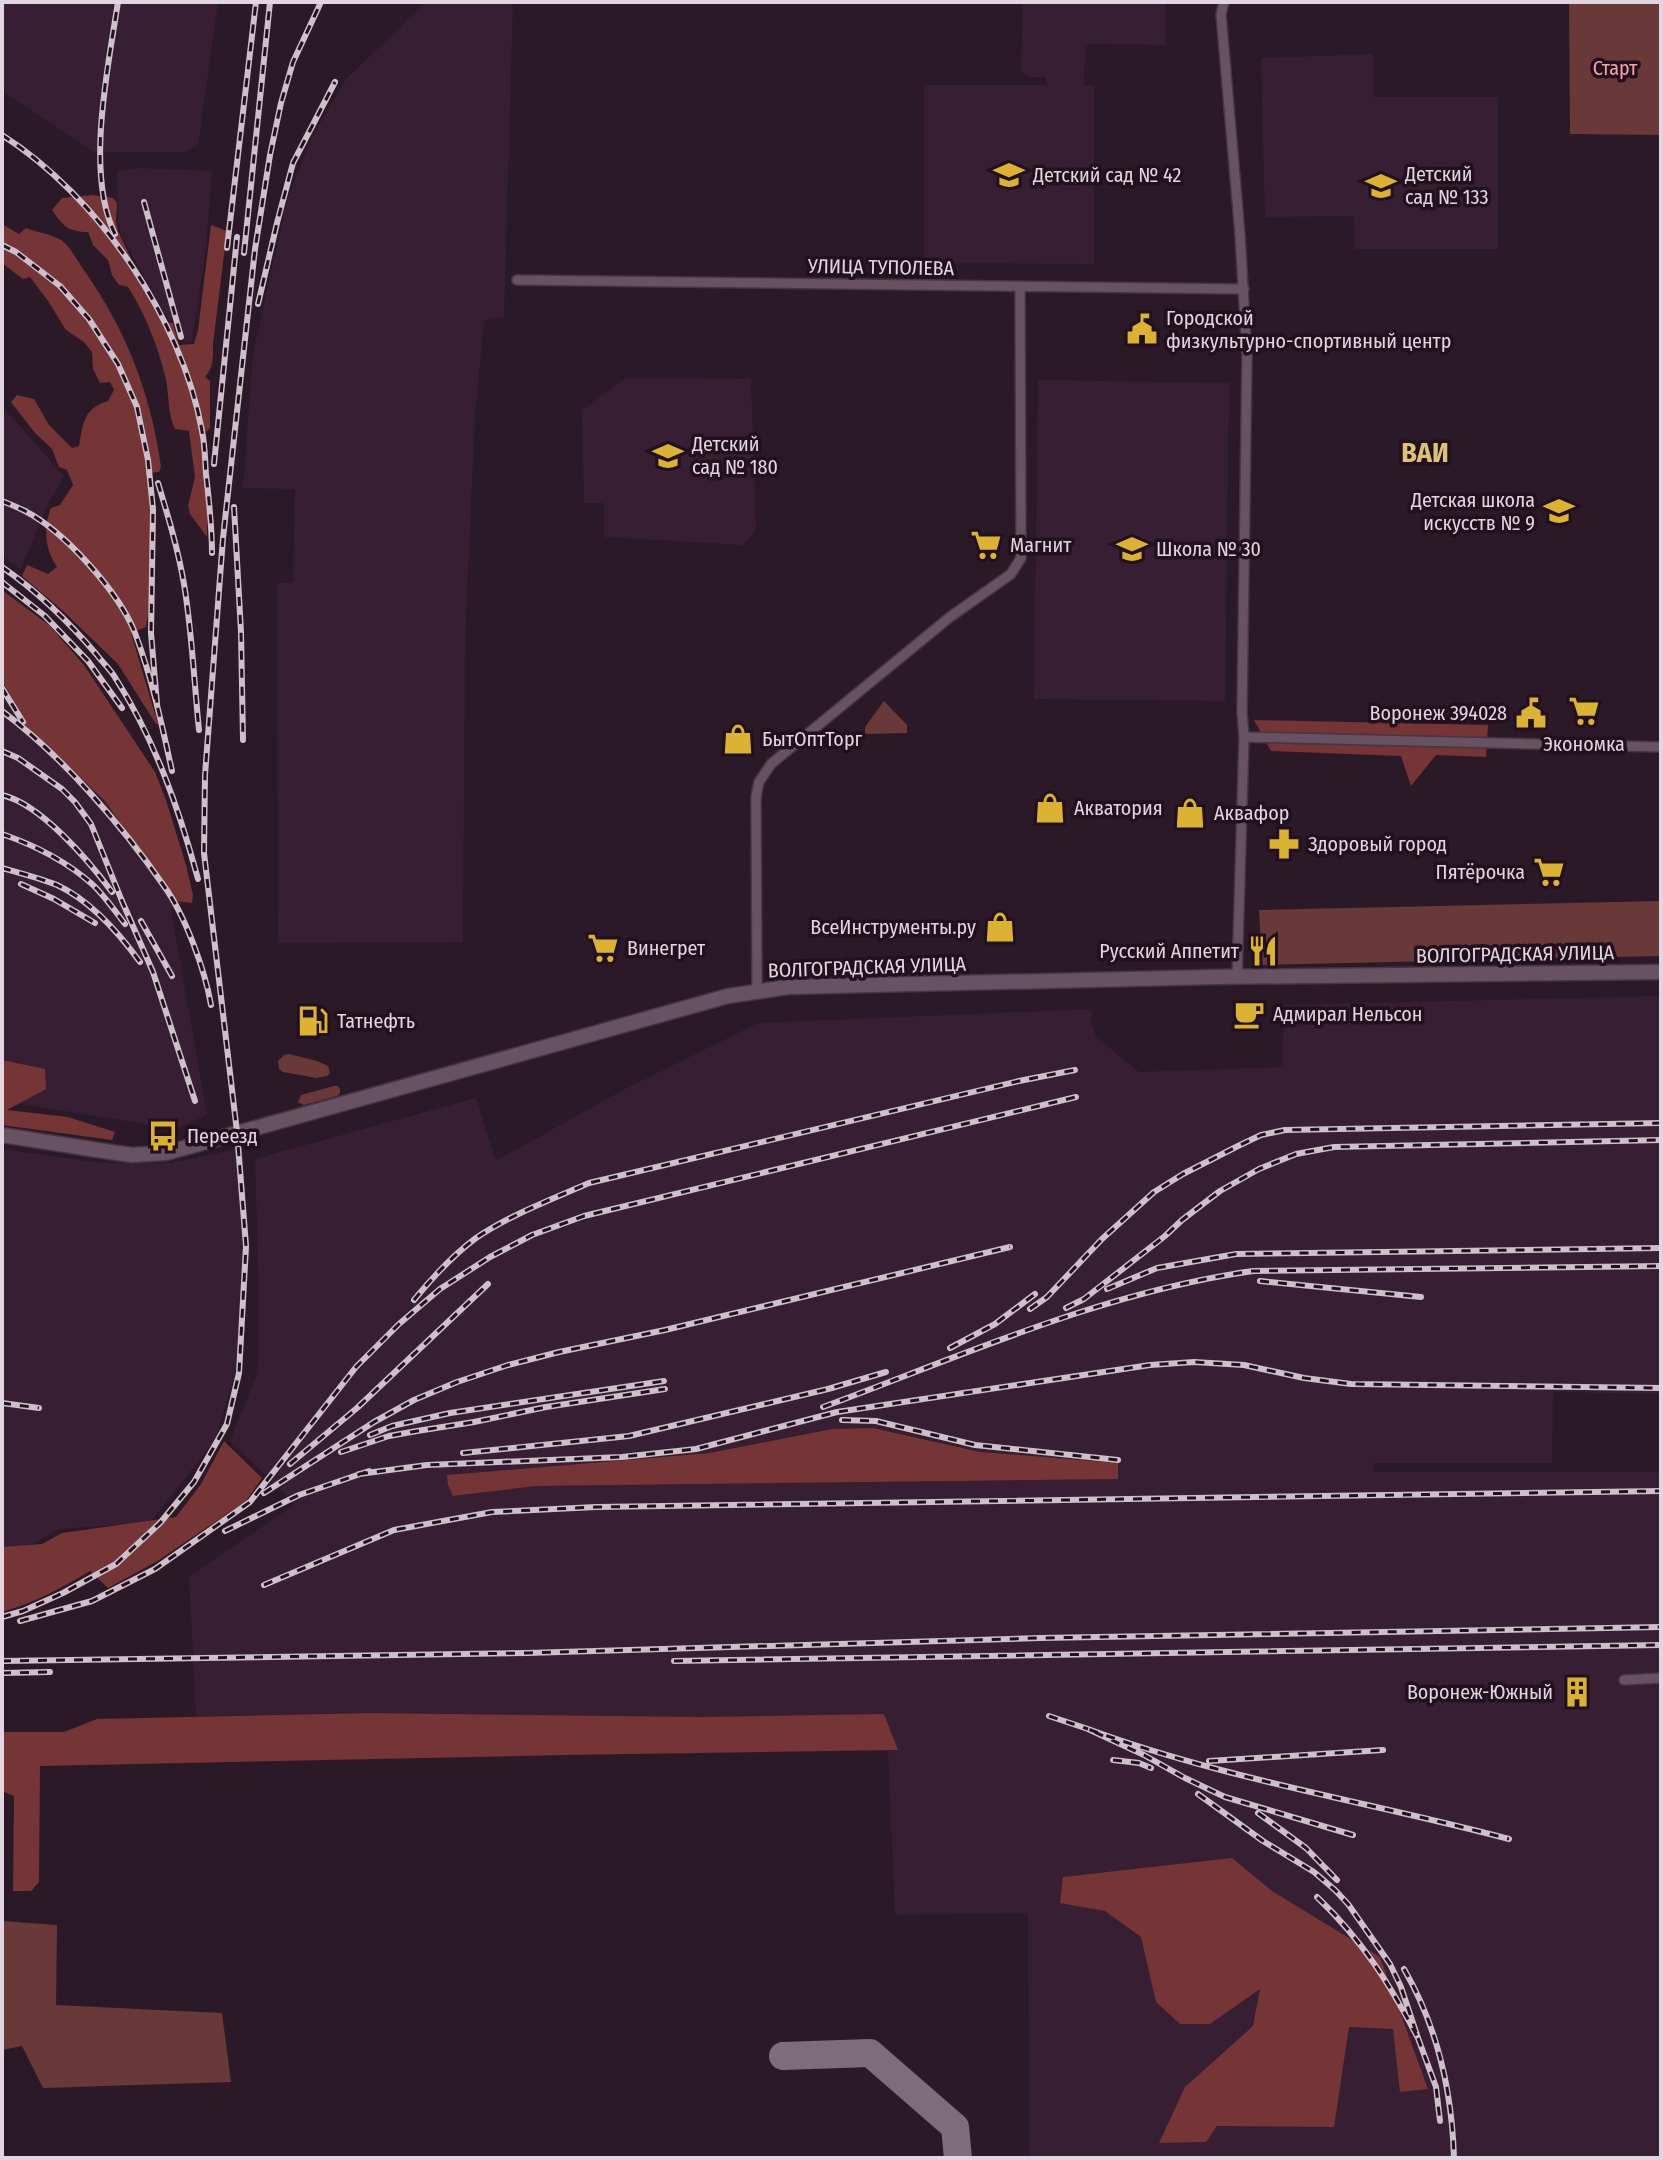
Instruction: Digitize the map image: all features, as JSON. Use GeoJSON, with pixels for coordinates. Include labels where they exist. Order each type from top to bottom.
{"type":"FeatureCollection","features":[{"type":"Feature","properties":{"kind":"main road","name":"ВОЛГОГРАДСКАЯ УЛИЦА"},"geometry":{"type":"LineString","coordinates":[[2,1135],[132,1155],[166,1153],[757,990],[1237,978],[1661,972]]}},
{"type":"Feature","properties":{"kind":"street"},"geometry":{"type":"LineString","coordinates":[[1224,2],[1221,14],[1247,356],[1244,737],[1237,978]]}},
{"type":"Feature","properties":{"kind":"street","name":"УЛИЦА ТУПОЛЕВА"},"geometry":{"type":"LineString","coordinates":[[517,280],[1244,289]]}},
{"type":"Feature","properties":{"kind":"street"},"geometry":{"type":"LineString","coordinates":[[757,990],[756,797],[763,773],[950,617],[1011,574],[1021,558],[1020,287]]}},
{"type":"Feature","properties":{"kind":"street"},"geometry":{"type":"LineString","coordinates":[[1244,737],[1661,747]]}},
{"type":"Feature","properties":{"kind":"street"},"geometry":{"type":"LineString","coordinates":[[1624,1680],[1661,1678]]}},
{"type":"Feature","properties":{"kind":"shaded area"},"geometry":{"type":"Polygon","coordinates":[[[2,2],[218,2],[198,146],[184,152],[94,152],[2,91],[2,2]]]}},
{"type":"Feature","properties":{"kind":"shaded area"},"geometry":{"type":"Polygon","coordinates":[[[427,2],[513,2],[504,317],[484,321],[475,416],[465,640],[463,942],[278,943],[277,583],[293,583],[295,489],[243,488],[253,354],[288,197],[312,137],[346,79],[427,2]]]}},
{"type":"Feature","properties":{"kind":"shaded area","name":"Детский сад № 42"},"geometry":{"type":"Polygon","coordinates":[[[1023,2],[1165,2],[1166,45],[1085,46],[1084,85],[1094,86],[1094,264],[924,263],[924,85],[1046,85],[1046,77],[1029,77],[1021,72],[1023,2]]]}},
{"type":"Feature","properties":{"kind":"shaded area","name":"Детский сад № 133"},"geometry":{"type":"Polygon","coordinates":[[[1373,54],[1373,97],[1498,97],[1498,249],[1355,249],[1354,216],[1265,217],[1261,58],[1373,54]]]}},
{"type":"Feature","properties":{"kind":"shaded area"},"geometry":{"type":"Polygon","coordinates":[[[140,168],[212,171],[206,249],[192,341],[184,342],[176,320],[168,320],[121,235],[117,171],[140,168]]]}},
{"type":"Feature","properties":{"kind":"shaded area"},"geometry":{"type":"Polygon","coordinates":[[[93,195],[113,198],[117,203],[118,231],[161,322],[173,323],[179,345],[194,344],[198,330],[211,225],[227,231],[212,362],[205,377],[210,381],[210,428],[200,437],[207,537],[190,514],[188,506],[195,477],[189,431],[175,429],[173,424],[163,368],[146,320],[128,287],[119,285],[112,275],[108,260],[93,245],[88,232],[67,227],[52,210],[62,198],[93,195]]]}},
{"type":"Feature","properties":{"kind":"shaded area"},"geometry":{"type":"Polygon","coordinates":[[[2,224],[19,234],[26,228],[67,245],[112,315],[143,388],[161,467],[159,472],[147,473],[152,550],[146,627],[131,633],[158,724],[118,664],[22,576],[27,565],[48,574],[57,567],[46,539],[47,523],[51,508],[60,505],[73,485],[67,470],[59,467],[52,449],[11,402],[17,395],[34,399],[49,425],[72,448],[79,446],[89,412],[108,401],[114,390],[110,382],[100,383],[93,369],[92,352],[84,342],[66,330],[30,277],[23,279],[2,263],[2,224]]]}},
{"type":"Feature","properties":{"kind":"shaded area","name":"Детский сад № 180"},"geometry":{"type":"Polygon","coordinates":[[[625,378],[751,379],[756,530],[743,545],[604,537],[604,503],[584,503],[582,410],[625,378]]]}},
{"type":"Feature","properties":{"kind":"shaded area","name":"Школа № 30"},"geometry":{"type":"Polygon","coordinates":[[[1038,380],[1229,383],[1225,701],[1034,699],[1038,380]]]}},
{"type":"Feature","properties":{"kind":"shaded area"},"geometry":{"type":"Polygon","coordinates":[[[2,410],[11,416],[64,476],[47,506],[21,569],[2,556],[2,410]]]}},
{"type":"Feature","properties":{"kind":"shaded area"},"geometry":{"type":"Polygon","coordinates":[[[2,590],[49,625],[84,665],[155,772],[186,865],[192,903],[175,901],[105,801],[25,725],[2,680],[2,590]]]}},
{"type":"Feature","properties":{"kind":"shaded area"},"geometry":{"type":"Polygon","coordinates":[[[2,619],[157,794],[183,904],[171,909],[207,1115],[176,1129],[2,1101],[2,619]]]}},
{"type":"Feature","properties":{"kind":"shaded area"},"geometry":{"type":"Polygon","coordinates":[[[1254,720],[1488,725],[1486,757],[1436,755],[1411,786],[1401,756],[1271,751],[1254,720]]]}},
{"type":"Feature","properties":{"kind":"shaded area"},"geometry":{"type":"Polygon","coordinates":[[[1661,996],[1661,1394],[1553,1392],[1552,1463],[1374,1463],[1373,1472],[1661,1472],[1661,2158],[1029,2158],[1028,1913],[895,1915],[888,1750],[898,1749],[705,1717],[370,1713],[196,1716],[189,1577],[295,1504],[230,1441],[258,1372],[255,1159],[476,1098],[496,1161],[623,1090],[758,1023],[1092,1009],[1091,1023],[1096,1037],[1139,1072],[1283,1067],[1284,1005],[1661,996]],[[874,1428],[832,1429],[709,1453],[448,1475],[448,1485],[453,1496],[536,1486],[1118,1479],[874,1428]]]}},
{"type":"Feature","properties":{"kind":"shaded area"},"geometry":{"type":"Polygon","coordinates":[[[2,1060],[45,1069],[46,1089],[7,1110],[68,1117],[115,1132],[112,1140],[2,1125],[2,1060]]]}},
{"type":"Feature","properties":{"kind":"shaded area"},"geometry":{"type":"Polygon","coordinates":[[[242,1148],[250,1251],[240,1357],[215,1440],[150,1523],[59,1529],[33,1544],[2,1551],[2,1149],[101,1163],[171,1163],[242,1148]]]}},
{"type":"Feature","properties":{"kind":"shaded area"},"geometry":{"type":"Polygon","coordinates":[[[873,1428],[980,1452],[1118,1463],[1118,1479],[536,1486],[453,1496],[448,1485],[447,1475],[709,1453],[832,1429],[873,1428]]]}},
{"type":"Feature","properties":{"kind":"shaded area"},"geometry":{"type":"Polygon","coordinates":[[[224,1441],[262,1478],[246,1501],[156,1562],[108,1588],[90,1571],[48,1594],[2,1612],[2,1547],[42,1544],[62,1533],[176,1517],[201,1484],[224,1441]]]}},
{"type":"Feature","properties":{"kind":"shaded area"},"geometry":{"type":"Polygon","coordinates":[[[370,1713],[705,1717],[884,1714],[898,1750],[40,1766],[39,1882],[31,1891],[13,1891],[14,1796],[2,1791],[2,1732],[64,1732],[97,1719],[370,1713]]]}},
{"type":"Feature","properties":{"kind":"shaded area"},"geometry":{"type":"Polygon","coordinates":[[[1232,1858],[1272,1891],[1380,1957],[1428,2089],[1400,2092],[1393,2029],[1349,2027],[1334,2127],[1217,2126],[1206,2142],[1159,2143],[1185,2087],[1253,2026],[1260,1989],[1210,2024],[1180,2024],[1156,2002],[1141,1937],[1105,1911],[1060,1903],[1063,1877],[1232,1858]]]}},
{"type":"Feature","properties":{"kind":"green space","name":"Старт"},"geometry":{"type":"Polygon","coordinates":[[[1569,2],[1661,2],[1661,135],[1570,134],[1569,2]]]}},
{"type":"Feature","properties":{"kind":"green space"},"geometry":{"type":"Polygon","coordinates":[[[884,701],[907,725],[907,733],[865,734],[865,727],[884,701]]]}},
{"type":"Feature","properties":{"kind":"green space"},"geometry":{"type":"Polygon","coordinates":[[[1661,901],[1661,956],[1262,965],[1259,910],[1661,901]]]}},
{"type":"Feature","properties":{"kind":"green space"},"geometry":{"type":"Polygon","coordinates":[[[289,1054],[328,1066],[330,1073],[316,1078],[283,1072],[279,1069],[278,1061],[289,1054]]]}},
{"type":"Feature","properties":{"kind":"green space"},"geometry":{"type":"Polygon","coordinates":[[[334,1086],[340,1089],[337,1096],[304,1105],[298,1102],[301,1095],[334,1086]]]}},
{"type":"Feature","properties":{"kind":"green space"},"geometry":{"type":"Polygon","coordinates":[[[2,1921],[57,1925],[56,2005],[222,2013],[231,2082],[43,2088],[22,2046],[2,2050],[2,1921]]]}},
{"type":"Feature","properties":{"kind":"taxiway"},"geometry":{"type":"LineString","coordinates":[[783,2056],[870,2053],[955,2127],[958,2158]]}},
{"type":"Feature","properties":{"kind":"railway"},"geometry":{"type":"LineString","coordinates":[[115,234],[101,182],[100,151],[105,88],[118,2]]}},
{"type":"Feature","properties":{"kind":"railway"},"geometry":{"type":"LineString","coordinates":[[227,248],[256,2]]}},
{"type":"Feature","properties":{"kind":"railway"},"geometry":{"type":"LineString","coordinates":[[244,253],[270,2]]}},
{"type":"Feature","properties":{"kind":"railway"},"geometry":{"type":"LineString","coordinates":[[2,1617],[63,1593],[116,1564],[160,1523],[194,1482],[227,1424],[239,1373],[246,1246],[237,1132],[204,853],[205,775],[223,538],[255,249],[281,103],[293,62],[321,2]]}},
{"type":"Feature","properties":{"kind":"railway"},"geometry":{"type":"LineString","coordinates":[[258,304],[293,163],[335,82]]}},
{"type":"Feature","properties":{"kind":"railway"},"geometry":{"type":"LineString","coordinates":[[2,135],[71,191],[102,226],[155,304],[176,346],[192,389],[202,431],[212,553]]}},
{"type":"Feature","properties":{"kind":"railway"},"geometry":{"type":"LineString","coordinates":[[144,202],[181,337]]}},
{"type":"Feature","properties":{"kind":"railway"},"geometry":{"type":"LineString","coordinates":[[214,464],[237,237]]}},
{"type":"Feature","properties":{"kind":"railway"},"geometry":{"type":"LineString","coordinates":[[2,245],[60,286],[89,319],[118,364],[137,407],[148,460],[153,509],[151,633],[157,704]]}},
{"type":"Feature","properties":{"kind":"railway"},"geometry":{"type":"LineString","coordinates":[[158,483],[184,584],[199,730]]}},
{"type":"Feature","properties":{"kind":"railway"},"geometry":{"type":"LineString","coordinates":[[2,501],[25,511],[56,533],[89,564],[117,599],[141,650],[172,771]]}},
{"type":"Feature","properties":{"kind":"railway"},"geometry":{"type":"LineString","coordinates":[[234,507],[243,740]]}},
{"type":"Feature","properties":{"kind":"railway"},"geometry":{"type":"LineString","coordinates":[[2,567],[64,619],[114,676],[143,726],[164,776],[198,879]]}},
{"type":"Feature","properties":{"kind":"railway"},"geometry":{"type":"LineString","coordinates":[[2,582],[45,616],[88,661],[122,708]]}},
{"type":"Feature","properties":{"kind":"railway"},"geometry":{"type":"LineString","coordinates":[[2,688],[23,722]]}},
{"type":"Feature","properties":{"kind":"railway"},"geometry":{"type":"LineString","coordinates":[[2,711],[47,749],[89,792],[164,886],[193,943],[211,1005]]}},
{"type":"Feature","properties":{"kind":"railway"},"geometry":{"type":"LineString","coordinates":[[2,751],[18,758],[62,789],[91,824],[153,972],[195,1101]]}},
{"type":"Feature","properties":{"kind":"railway"},"geometry":{"type":"LineString","coordinates":[[2,795],[17,800],[48,821],[91,865],[112,892]]}},
{"type":"Feature","properties":{"kind":"railway"},"geometry":{"type":"LineString","coordinates":[[2,834],[49,854],[82,876],[101,893],[125,924]]}},
{"type":"Feature","properties":{"kind":"railway"},"geometry":{"type":"LineString","coordinates":[[2,868],[57,885],[81,900],[113,929],[140,962]]}},
{"type":"Feature","properties":{"kind":"railway"},"geometry":{"type":"LineString","coordinates":[[21,884],[95,923]]}},
{"type":"Feature","properties":{"kind":"railway"},"geometry":{"type":"LineString","coordinates":[[141,921],[172,976]]}},
{"type":"Feature","properties":{"kind":"railway"},"geometry":{"type":"LineString","coordinates":[[414,1300],[443,1267],[476,1238],[517,1215],[589,1183],[1075,1070]]}},
{"type":"Feature","properties":{"kind":"railway"},"geometry":{"type":"LineString","coordinates":[[20,1621],[92,1601],[155,1569],[250,1502],[356,1367],[399,1324],[440,1289],[532,1235],[584,1216],[1076,1097]]}},
{"type":"Feature","properties":{"kind":"railway"},"geometry":{"type":"LineString","coordinates":[[1030,1309],[1047,1297],[1102,1239],[1154,1192],[1261,1135],[1285,1130],[1661,1123]]}},
{"type":"Feature","properties":{"kind":"railway"},"geometry":{"type":"LineString","coordinates":[[1066,1308],[1084,1299],[1220,1191],[1259,1169],[1296,1154],[1334,1147],[1661,1140]]}},
{"type":"Feature","properties":{"kind":"railway"},"geometry":{"type":"LineString","coordinates":[[264,1493],[414,1400],[508,1365],[1010,1247]]}},
{"type":"Feature","properties":{"kind":"railway"},"geometry":{"type":"LineString","coordinates":[[1107,1289],[1157,1268],[1236,1254],[1661,1248]]}},
{"type":"Feature","properties":{"kind":"railway"},"geometry":{"type":"LineString","coordinates":[[823,1407],[1088,1310],[1142,1294],[1253,1271],[1661,1266]]}},
{"type":"Feature","properties":{"kind":"railway"},"geometry":{"type":"LineString","coordinates":[[1260,1281],[1421,1297]]}},
{"type":"Feature","properties":{"kind":"railway"},"geometry":{"type":"LineString","coordinates":[[290,1464],[357,1408],[488,1284]]}},
{"type":"Feature","properties":{"kind":"railway"},"geometry":{"type":"LineString","coordinates":[[950,1348],[995,1324],[1035,1294]]}},
{"type":"Feature","properties":{"kind":"railway"},"geometry":{"type":"LineString","coordinates":[[359,1474],[427,1465],[622,1457],[696,1449],[837,1412],[1150,1365],[1194,1362],[1244,1365],[1351,1384],[1661,1388]]}},
{"type":"Feature","properties":{"kind":"railway"},"geometry":{"type":"LineString","coordinates":[[463,1453],[629,1436],[828,1389],[886,1372]]}},
{"type":"Feature","properties":{"kind":"railway"},"geometry":{"type":"LineString","coordinates":[[370,1435],[392,1426],[450,1413],[664,1381]]}},
{"type":"Feature","properties":{"kind":"railway"},"geometry":{"type":"LineString","coordinates":[[341,1452],[389,1436],[665,1389]]}},
{"type":"Feature","properties":{"kind":"railway"},"geometry":{"type":"LineString","coordinates":[[2,1403],[39,1408]]}},
{"type":"Feature","properties":{"kind":"railway"},"geometry":{"type":"LineString","coordinates":[[842,1420],[876,1421],[975,1445],[1118,1460]]}},
{"type":"Feature","properties":{"kind":"railway"},"geometry":{"type":"LineString","coordinates":[[225,1531],[299,1495],[369,1471]]}},
{"type":"Feature","properties":{"kind":"railway"},"geometry":{"type":"LineString","coordinates":[[264,1585],[394,1530],[492,1512],[596,1507],[1661,1491]]}},
{"type":"Feature","properties":{"kind":"railway"},"geometry":{"type":"LineString","coordinates":[[2,1661],[527,1653],[1040,1638],[1661,1627]]}},
{"type":"Feature","properties":{"kind":"railway"},"geometry":{"type":"LineString","coordinates":[[674,1661],[1661,1645]]}},
{"type":"Feature","properties":{"kind":"railway"},"geometry":{"type":"LineString","coordinates":[[2,1673],[50,1672]]}},
{"type":"Feature","properties":{"kind":"railway"},"geometry":{"type":"LineString","coordinates":[[1049,1716],[1088,1729]]}},
{"type":"Feature","properties":{"kind":"railway"},"geometry":{"type":"LineString","coordinates":[[1353,1835],[1225,1797],[1088,1729],[1139,1747],[1244,1776],[1509,1839]]}},
{"type":"Feature","properties":{"kind":"railway"},"geometry":{"type":"LineString","coordinates":[[1209,1761],[1383,1750]]}},
{"type":"Feature","properties":{"kind":"railway"},"geometry":{"type":"LineString","coordinates":[[1113,1760],[1139,1763],[1151,1768]]}},
{"type":"Feature","properties":{"kind":"railway"},"geometry":{"type":"LineString","coordinates":[[1198,1794],[1263,1841],[1314,1872],[1348,1904],[1390,1964],[1418,2038],[1374,1963],[1317,1897]]}},
{"type":"Feature","properties":{"kind":"railway"},"geometry":{"type":"LineString","coordinates":[[1258,1813],[1306,1848],[1337,1880]]}},
{"type":"Feature","properties":{"kind":"railway"},"geometry":{"type":"LineString","coordinates":[[1404,1969],[1426,2014],[1441,2060],[1450,2108],[1454,2158]]}},
{"type":"Feature","properties":{"kind":"railway"},"geometry":{"type":"LineString","coordinates":[[1418,2038],[1436,2087],[1440,2121]]}},
{"type":"Feature","properties":{"kind":"place","name":"Детский сад № 42"},"geometry":{"type":"Point","coordinates":[1009,175]}},
{"type":"Feature","properties":{"kind":"place","name":"Детский сад № 133"},"geometry":{"type":"Point","coordinates":[1381,186]}},
{"type":"Feature","properties":{"kind":"place","name":"Городской физкультурно-спортивный центр"},"geometry":{"type":"Point","coordinates":[1142,329]}},
{"type":"Feature","properties":{"kind":"place","name":"Детский сад № 180"},"geometry":{"type":"Point","coordinates":[668,456]}},
{"type":"Feature","properties":{"kind":"place","name":"Детская школа искусств № 9"},"geometry":{"type":"Point","coordinates":[1559,511]}},
{"type":"Feature","properties":{"kind":"place","name":"Магнит"},"geometry":{"type":"Point","coordinates":[986,545]}},
{"type":"Feature","properties":{"kind":"place","name":"Школа № 30"},"geometry":{"type":"Point","coordinates":[1132,549]}},
{"type":"Feature","properties":{"kind":"place","name":"Экономка"},"geometry":{"type":"Point","coordinates":[1584,711]}},
{"type":"Feature","properties":{"kind":"place","name":"Воронеж 394028"},"geometry":{"type":"Point","coordinates":[1531,713]}},
{"type":"Feature","properties":{"kind":"place","name":"БытОптТорг"},"geometry":{"type":"Point","coordinates":[738,739]}},
{"type":"Feature","properties":{"kind":"place","name":"Акватория"},"geometry":{"type":"Point","coordinates":[1050,808]}},
{"type":"Feature","properties":{"kind":"place","name":"Аквафор"},"geometry":{"type":"Point","coordinates":[1190,813]}},
{"type":"Feature","properties":{"kind":"place","name":"Здоровый город"},"geometry":{"type":"Point","coordinates":[1284,844]}},
{"type":"Feature","properties":{"kind":"place","name":"Пятёрочка"},"geometry":{"type":"Point","coordinates":[1549,872]}},
{"type":"Feature","properties":{"kind":"place","name":"ВсеИнструменты.ру"},"geometry":{"type":"Point","coordinates":[1000,927]}},
{"type":"Feature","properties":{"kind":"place","name":"Винегрет"},"geometry":{"type":"Point","coordinates":[603,948]}},
{"type":"Feature","properties":{"kind":"place","name":"Русский Аппетит"},"geometry":{"type":"Point","coordinates":[1263,951]}},
{"type":"Feature","properties":{"kind":"place","name":"Адмирал Нельсон"},"geometry":{"type":"Point","coordinates":[1249,1014]}},
{"type":"Feature","properties":{"kind":"place","name":"Татнефть"},"geometry":{"type":"Point","coordinates":[313,1021]}},
{"type":"Feature","properties":{"kind":"place","name":"Переезд"},"geometry":{"type":"Point","coordinates":[163,1136]}},
{"type":"Feature","properties":{"kind":"place","name":"Воронеж-Южный"},"geometry":{"type":"Point","coordinates":[1577,1692]}},
{"type":"Feature","properties":{"kind":"district","name":"ВАИ"},"geometry":{"type":"Point","coordinates":[1425,452]}}]}
